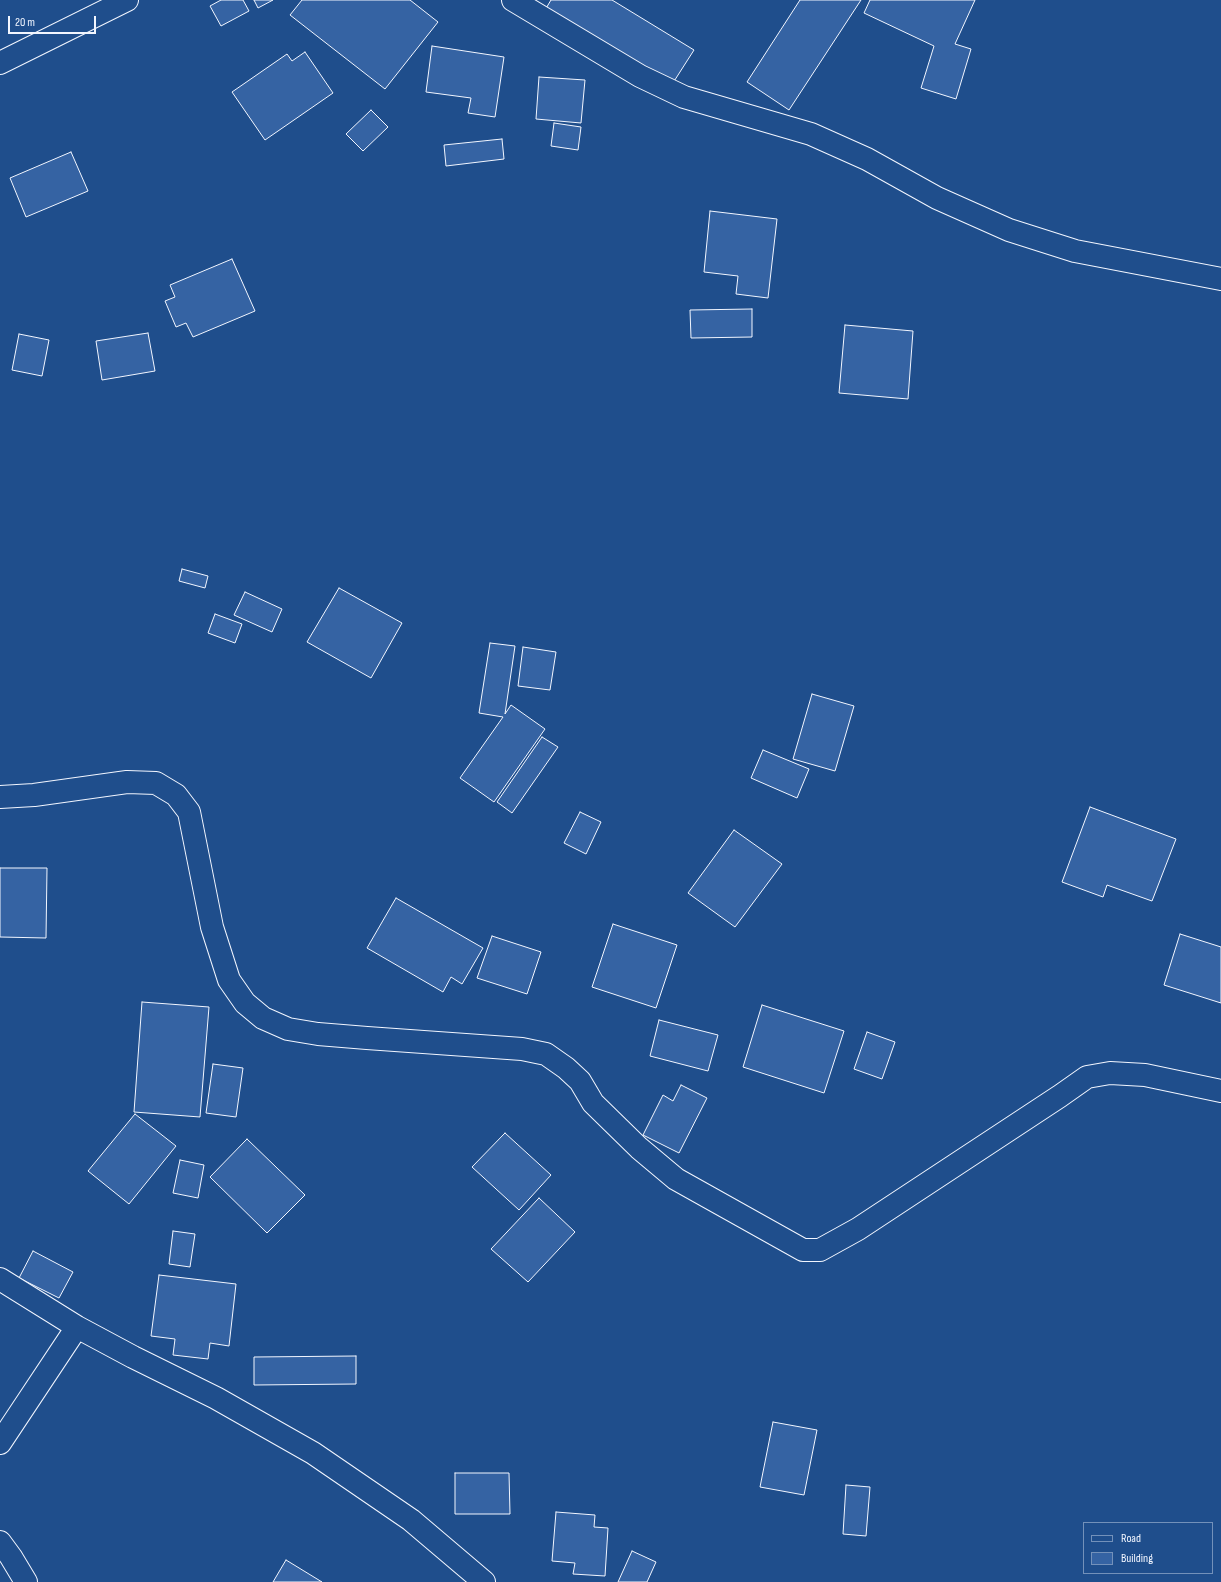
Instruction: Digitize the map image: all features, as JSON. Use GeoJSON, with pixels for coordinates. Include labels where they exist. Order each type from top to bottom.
{"type":"FeatureCollection","features":[{"type":"Feature","properties":{"kind":"street"},"geometry":{"type":"LineString","coordinates":[[0,63],[126,0]]}},
{"type":"Feature","properties":{"kind":"street"},"geometry":{"type":"LineString","coordinates":[[513,0],[640,76],[684,97],[811,134],[867,158],[937,198],[1009,230],[1075,251],[1221,279]]}},
{"type":"Feature","properties":{"kind":"street"},"geometry":{"type":"LineString","coordinates":[[0,797],[34,795],[127,782],[156,783],[176,795],[188,812],[212,927],[229,980],[245,1002],[264,1018],[288,1029],[318,1034],[522,1049],[546,1054],[566,1068],[580,1081],[593,1103],[639,1148],[676,1179],[803,1250],[820,1250],[858,1228],[1087,1077],[1110,1072],[1145,1075],[1221,1091]]}},
{"type":"Feature","properties":{"kind":"street"},"geometry":{"type":"LineString","coordinates":[[0,1279],[77,1327],[133,1357],[216,1398],[313,1454],[411,1520],[484,1582]]}},
{"type":"Feature","properties":{"kind":"street"},"geometry":{"type":"LineString","coordinates":[[0,1443],[77,1327]]}},
{"type":"Feature","properties":{"kind":"street"},"geometry":{"type":"LineString","coordinates":[[0,1542],[26,1582]]}},
{"type":"Feature","properties":{"kind":"building"},"geometry":{"type":"Polygon","coordinates":[[[221,0],[243,0],[249,11],[221,26],[210,6],[221,0]]]}},
{"type":"Feature","properties":{"kind":"building"},"geometry":{"type":"Polygon","coordinates":[[[254,0],[273,0],[258,8],[254,0]]]}},
{"type":"Feature","properties":{"kind":"building"},"geometry":{"type":"Polygon","coordinates":[[[302,0],[410,0],[438,22],[385,89],[290,15],[302,0]]]}},
{"type":"Feature","properties":{"kind":"building"},"geometry":{"type":"Polygon","coordinates":[[[551,0],[612,0],[694,50],[671,86],[545,10],[551,0]]]}},
{"type":"Feature","properties":{"kind":"building"},"geometry":{"type":"Polygon","coordinates":[[[800,0],[861,0],[789,110],[747,82],[800,0]]]}},
{"type":"Feature","properties":{"kind":"building"},"geometry":{"type":"Polygon","coordinates":[[[870,0],[975,0],[955,44],[971,49],[956,99],[921,88],[934,46],[864,13],[870,0]]]}},
{"type":"Feature","properties":{"kind":"building"},"geometry":{"type":"Polygon","coordinates":[[[432,46],[504,57],[495,117],[468,113],[471,98],[426,92],[432,46]]]}},
{"type":"Feature","properties":{"kind":"building"},"geometry":{"type":"Polygon","coordinates":[[[305,52],[333,93],[265,140],[232,92],[287,54],[292,61],[305,52]]]}},
{"type":"Feature","properties":{"kind":"building"},"geometry":{"type":"Polygon","coordinates":[[[539,77],[585,80],[581,123],[536,119],[539,77]]]}},
{"type":"Feature","properties":{"kind":"building"},"geometry":{"type":"Polygon","coordinates":[[[371,110],[388,127],[363,151],[346,134],[371,110]]]}},
{"type":"Feature","properties":{"kind":"building"},"geometry":{"type":"Polygon","coordinates":[[[554,123],[581,127],[578,150],[551,146],[554,123]]]}},
{"type":"Feature","properties":{"kind":"building"},"geometry":{"type":"Polygon","coordinates":[[[502,139],[504,159],[446,166],[444,145],[502,139]]]}},
{"type":"Feature","properties":{"kind":"building"},"geometry":{"type":"Polygon","coordinates":[[[71,152],[88,191],[26,217],[10,178],[71,152]]]}},
{"type":"Feature","properties":{"kind":"building"},"geometry":{"type":"Polygon","coordinates":[[[710,211],[777,219],[768,298],[736,294],[738,276],[704,272],[710,211]]]}},
{"type":"Feature","properties":{"kind":"building"},"geometry":{"type":"Polygon","coordinates":[[[232,259],[255,311],[193,337],[186,323],[176,327],[165,301],[175,297],[170,285],[232,259]]]}},
{"type":"Feature","properties":{"kind":"building"},"geometry":{"type":"Polygon","coordinates":[[[752,309],[752,337],[691,338],[690,310],[752,309]]]}},
{"type":"Feature","properties":{"kind":"building"},"geometry":{"type":"Polygon","coordinates":[[[845,325],[913,331],[908,399],[839,393],[845,325]]]}},
{"type":"Feature","properties":{"kind":"building"},"geometry":{"type":"Polygon","coordinates":[[[148,333],[155,371],[102,380],[96,341],[148,333]]]}},
{"type":"Feature","properties":{"kind":"building"},"geometry":{"type":"Polygon","coordinates":[[[19,334],[49,340],[42,376],[12,370],[19,334]]]}},
{"type":"Feature","properties":{"kind":"building"},"geometry":{"type":"Polygon","coordinates":[[[182,569],[208,576],[205,588],[179,581],[182,569]]]}},
{"type":"Feature","properties":{"kind":"building"},"geometry":{"type":"Polygon","coordinates":[[[339,588],[402,623],[371,678],[307,642],[339,588]]]}},
{"type":"Feature","properties":{"kind":"building"},"geometry":{"type":"Polygon","coordinates":[[[245,592],[282,609],[272,632],[234,615],[245,592]]]}},
{"type":"Feature","properties":{"kind":"building"},"geometry":{"type":"Polygon","coordinates":[[[215,614],[242,624],[235,643],[208,633],[215,614]]]}},
{"type":"Feature","properties":{"kind":"building"},"geometry":{"type":"Polygon","coordinates":[[[490,643],[515,646],[505,714],[511,705],[545,729],[494,802],[460,778],[503,717],[479,713],[490,643]]]}},
{"type":"Feature","properties":{"kind":"building"},"geometry":{"type":"Polygon","coordinates":[[[523,647],[556,652],[550,690],[518,686],[523,647]]]}},
{"type":"Feature","properties":{"kind":"building"},"geometry":{"type":"Polygon","coordinates":[[[812,694],[854,706],[835,771],[793,759],[812,694]]]}},
{"type":"Feature","properties":{"kind":"building"},"geometry":{"type":"Polygon","coordinates":[[[542,737],[558,747],[512,813],[497,802],[542,737]]]}},
{"type":"Feature","properties":{"kind":"building"},"geometry":{"type":"Polygon","coordinates":[[[763,750],[809,769],[797,798],[751,778],[763,750]]]}},
{"type":"Feature","properties":{"kind":"building"},"geometry":{"type":"Polygon","coordinates":[[[1090,807],[1176,839],[1152,901],[1107,885],[1103,897],[1062,882],[1090,807]]]}},
{"type":"Feature","properties":{"kind":"building"},"geometry":{"type":"Polygon","coordinates":[[[580,812],[601,822],[586,854],[564,843],[580,812]]]}},
{"type":"Feature","properties":{"kind":"building"},"geometry":{"type":"Polygon","coordinates":[[[734,830],[782,864],[735,927],[688,893],[734,830]]]}},
{"type":"Feature","properties":{"kind":"building"},"geometry":{"type":"Polygon","coordinates":[[[0,868],[47,868],[46,938],[0,937],[0,868]]]}},
{"type":"Feature","properties":{"kind":"building"},"geometry":{"type":"Polygon","coordinates":[[[396,898],[483,948],[462,984],[451,977],[443,992],[367,948],[396,898]]]}},
{"type":"Feature","properties":{"kind":"building"},"geometry":{"type":"Polygon","coordinates":[[[613,924],[677,945],[656,1008],[592,987],[613,924]]]}},
{"type":"Feature","properties":{"kind":"building"},"geometry":{"type":"Polygon","coordinates":[[[1180,934],[1221,947],[1221,1003],[1164,985],[1180,934]]]}},
{"type":"Feature","properties":{"kind":"building"},"geometry":{"type":"Polygon","coordinates":[[[492,936],[541,952],[527,994],[477,978],[492,936]]]}},
{"type":"Feature","properties":{"kind":"building"},"geometry":{"type":"Polygon","coordinates":[[[142,1002],[209,1007],[200,1117],[134,1112],[142,1002]]]}},
{"type":"Feature","properties":{"kind":"building"},"geometry":{"type":"Polygon","coordinates":[[[762,1005],[844,1031],[824,1093],[743,1067],[762,1005]]]}},
{"type":"Feature","properties":{"kind":"building"},"geometry":{"type":"Polygon","coordinates":[[[659,1020],[718,1035],[708,1071],[650,1056],[659,1020]]]}},
{"type":"Feature","properties":{"kind":"building"},"geometry":{"type":"Polygon","coordinates":[[[867,1032],[895,1042],[882,1079],[854,1069],[867,1032]]]}},
{"type":"Feature","properties":{"kind":"building"},"geometry":{"type":"Polygon","coordinates":[[[213,1064],[243,1068],[236,1117],[206,1113],[213,1064]]]}},
{"type":"Feature","properties":{"kind":"building"},"geometry":{"type":"Polygon","coordinates":[[[681,1085],[707,1098],[679,1153],[643,1135],[663,1095],[673,1101],[681,1085]]]}},
{"type":"Feature","properties":{"kind":"building"},"geometry":{"type":"Polygon","coordinates":[[[135,1114],[176,1146],[129,1204],[88,1171],[135,1114]]]}},
{"type":"Feature","properties":{"kind":"building"},"geometry":{"type":"Polygon","coordinates":[[[505,1133],[551,1175],[519,1210],[472,1167],[505,1133]]]}},
{"type":"Feature","properties":{"kind":"building"},"geometry":{"type":"Polygon","coordinates":[[[247,1139],[305,1195],[267,1233],[210,1177],[247,1139]]]}},
{"type":"Feature","properties":{"kind":"building"},"geometry":{"type":"Polygon","coordinates":[[[180,1160],[204,1165],[198,1198],[173,1193],[180,1160]]]}},
{"type":"Feature","properties":{"kind":"building"},"geometry":{"type":"Polygon","coordinates":[[[539,1198],[575,1232],[528,1282],[491,1249],[539,1198]]]}},
{"type":"Feature","properties":{"kind":"building"},"geometry":{"type":"Polygon","coordinates":[[[173,1231],[195,1234],[190,1267],[169,1264],[173,1231]]]}},
{"type":"Feature","properties":{"kind":"building"},"geometry":{"type":"Polygon","coordinates":[[[33,1251],[73,1272],[59,1298],[19,1278],[33,1251]]]}},
{"type":"Feature","properties":{"kind":"building"},"geometry":{"type":"Polygon","coordinates":[[[159,1275],[236,1284],[229,1346],[210,1343],[208,1359],[173,1355],[175,1339],[151,1336],[159,1275]]]}},
{"type":"Feature","properties":{"kind":"building"},"geometry":{"type":"Polygon","coordinates":[[[356,1356],[356,1384],[254,1385],[254,1357],[356,1356]]]}},
{"type":"Feature","properties":{"kind":"building"},"geometry":{"type":"Polygon","coordinates":[[[773,1422],[817,1430],[804,1495],[760,1487],[773,1422]]]}},
{"type":"Feature","properties":{"kind":"building"},"geometry":{"type":"Polygon","coordinates":[[[455,1473],[509,1473],[510,1514],[455,1514],[455,1473]]]}},
{"type":"Feature","properties":{"kind":"building"},"geometry":{"type":"Polygon","coordinates":[[[846,1485],[870,1487],[866,1536],[843,1534],[846,1485]]]}},
{"type":"Feature","properties":{"kind":"building"},"geometry":{"type":"Polygon","coordinates":[[[556,1512],[595,1515],[594,1527],[608,1528],[605,1576],[573,1574],[575,1563],[552,1561],[556,1512]]]}},
{"type":"Feature","properties":{"kind":"building"},"geometry":{"type":"Polygon","coordinates":[[[632,1551],[656,1562],[647,1582],[618,1582],[632,1551]]]}},
{"type":"Feature","properties":{"kind":"building"},"geometry":{"type":"Polygon","coordinates":[[[286,1560],[322,1582],[273,1582],[286,1560]]]}}]}
